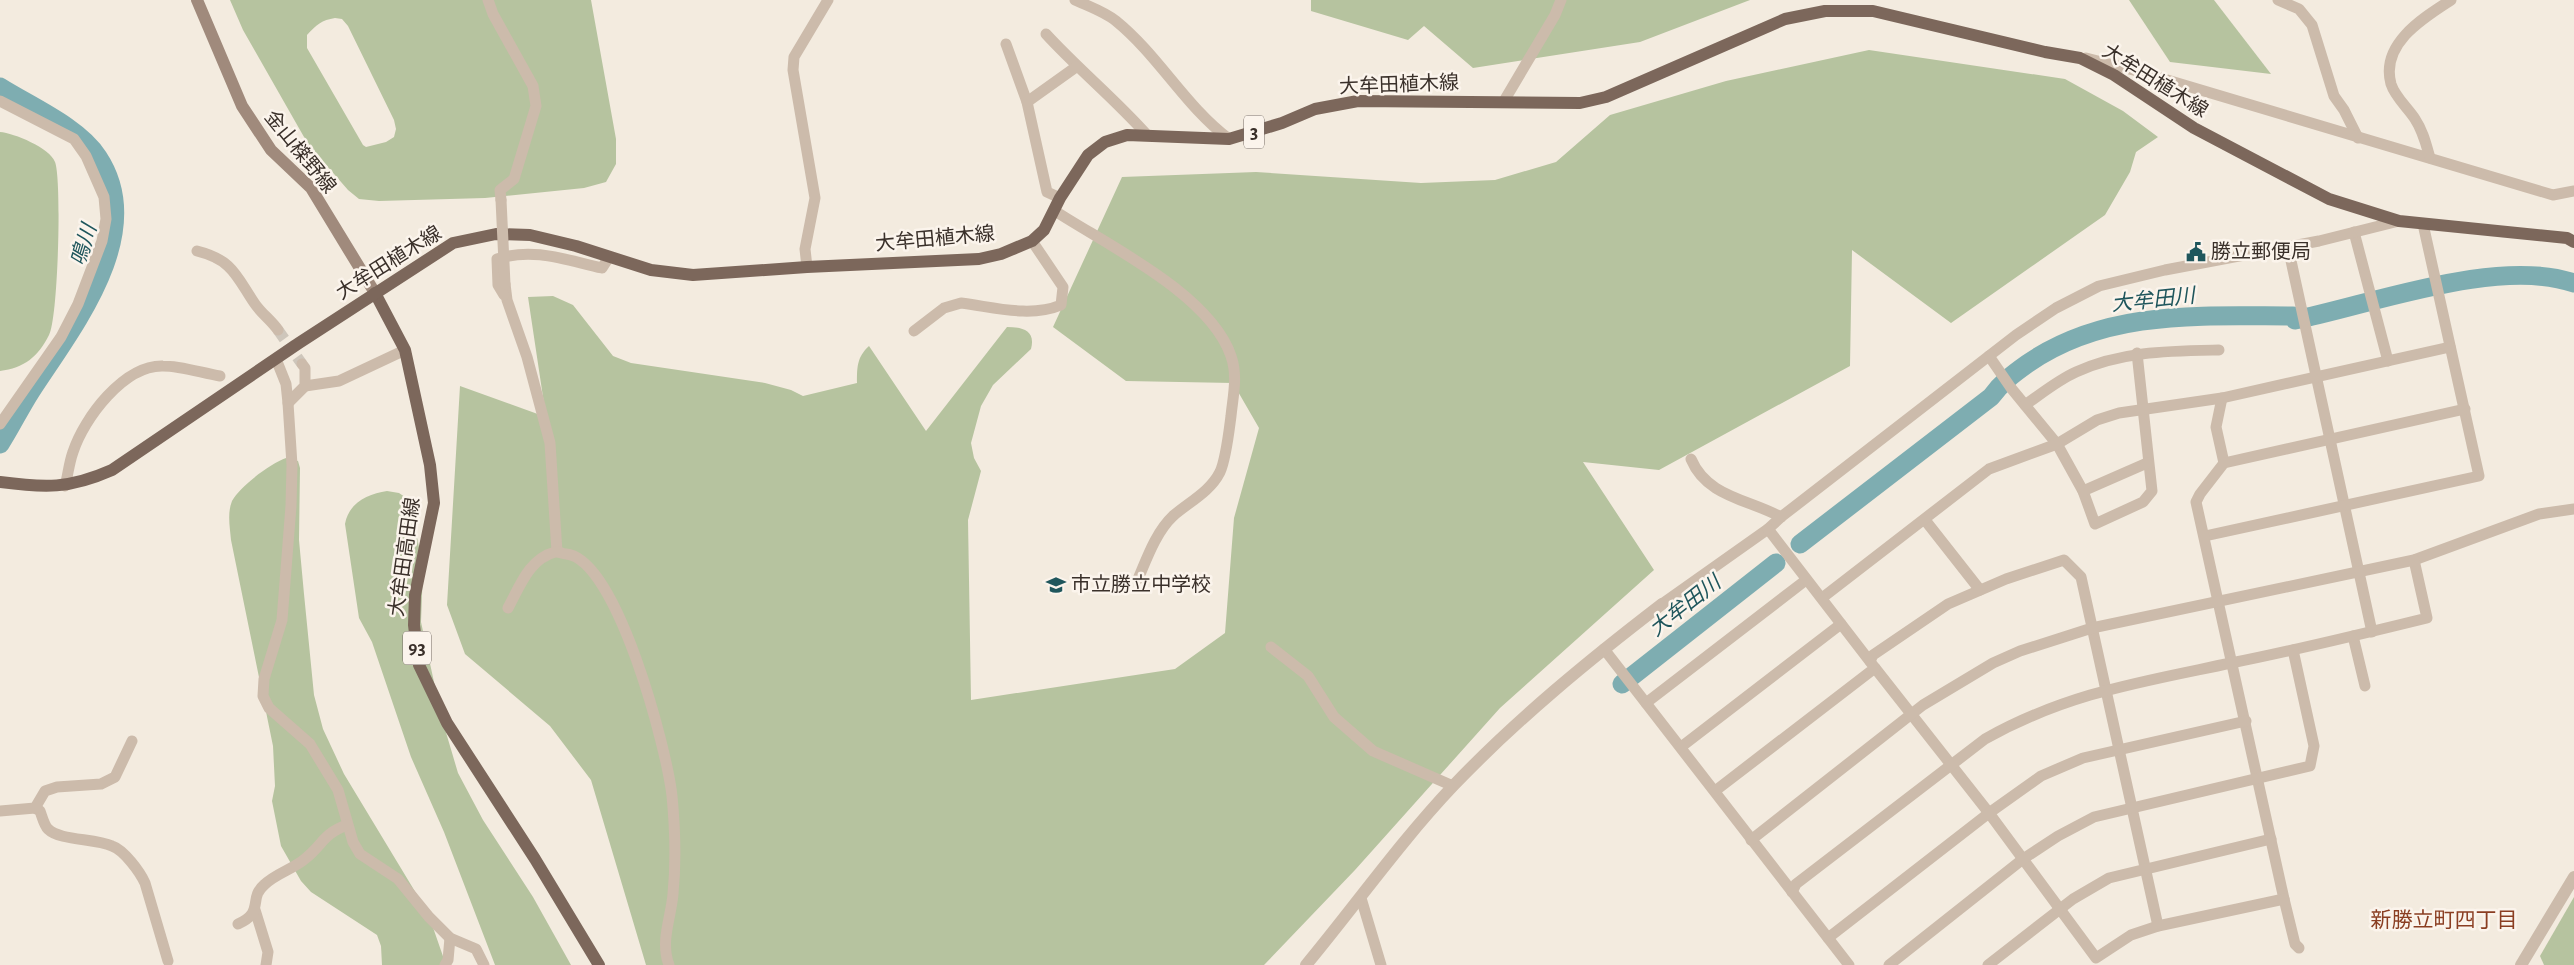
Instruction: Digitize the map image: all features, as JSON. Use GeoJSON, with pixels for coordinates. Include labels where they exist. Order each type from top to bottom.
{"type":"FeatureCollection","features":[{"type":"Feature","properties":{"kind":"main road","name":"金山檪野線"},"geometry":{"type":"LineString","coordinates":[[196,0],[242,106],[271,150],[311,188],[375,293]]}},
{"type":"Feature","properties":{"kind":"main road","name":"大牟田植木線"},"geometry":{"type":"LineString","coordinates":[[0,482],[41,488],[65,486],[93,478],[133,458],[276,358],[453,242],[496,234],[530,235],[651,270],[693,275],[807,267],[979,259],[1001,254],[1032,241],[1044,230],[1060,198],[1088,154],[1105,142],[1127,135],[1229,139],[1282,123],[1315,109],[1358,101],[1580,102],[1606,97],[1785,19],[1825,11],[1873,11],[2045,52],[2080,58],[2114,74],[2194,128],[2329,199],[2399,221],[2567,238],[2574,242]]}},
{"type":"Feature","properties":{"kind":"main road","name":"大牟田高田線"},"geometry":{"type":"LineString","coordinates":[[375,293],[405,350],[430,465],[434,503],[415,595],[414,625],[419,665],[430,692],[451,730],[535,859],[599,965]]}},
{"type":"Feature","properties":{"kind":"street"},"geometry":{"type":"LineString","coordinates":[[488,0],[493,14],[533,86],[536,106],[514,179],[500,190],[507,300]]}},
{"type":"Feature","properties":{"kind":"street"},"geometry":{"type":"LineString","coordinates":[[807,267],[805,249],[815,198],[793,70],[794,57],[828,0]]}},
{"type":"Feature","properties":{"kind":"street"},"geometry":{"type":"LineString","coordinates":[[1075,0],[1114,19],[1137,39],[1206,122],[1229,139]]}},
{"type":"Feature","properties":{"kind":"street"},"geometry":{"type":"LineString","coordinates":[[1504,101],[1555,15],[1560,0]]}},
{"type":"Feature","properties":{"kind":"street"},"geometry":{"type":"LineString","coordinates":[[2278,0],[2299,9],[2312,25],[2331,89],[2358,138]]}},
{"type":"Feature","properties":{"kind":"street"},"geometry":{"type":"LineString","coordinates":[[2430,158],[2424,134],[2391,85],[2390,65],[2395,51],[2413,25],[2451,0]]}},
{"type":"Feature","properties":{"kind":"street"},"geometry":{"type":"LineString","coordinates":[[1046,34],[1076,67],[1120,104],[1147,135]]}},
{"type":"Feature","properties":{"kind":"street"},"geometry":{"type":"LineString","coordinates":[[1006,44],[1026,102],[1047,192],[1060,198]]}},
{"type":"Feature","properties":{"kind":"street"},"geometry":{"type":"LineString","coordinates":[[2045,52],[2088,58],[2137,71],[2553,195],[2574,191]]}},
{"type":"Feature","properties":{"kind":"street"},"geometry":{"type":"LineString","coordinates":[[1026,102],[1076,67]]}},
{"type":"Feature","properties":{"kind":"street"},"geometry":{"type":"LineString","coordinates":[[0,101],[74,139],[86,156],[104,198],[106,219],[98,250],[78,304],[61,338],[0,424]]}},
{"type":"Feature","properties":{"kind":"street"},"geometry":{"type":"LineString","coordinates":[[1055,211],[1169,282],[1189,299],[1218,332],[1231,355],[1236,379],[1230,425],[1220,471],[1208,488],[1163,527],[1138,579]]}},
{"type":"Feature","properties":{"kind":"street"},"geometry":{"type":"LineString","coordinates":[[1306,965],[1428,813],[1452,786],[1524,718],[1604,649],[1662,604],[1768,530],[1781,517],[2016,335],[2056,308],[2099,286],[2165,270],[2288,247],[2399,221]]}},
{"type":"Feature","properties":{"kind":"street"},"geometry":{"type":"LineString","coordinates":[[2205,536],[2479,476],[2423,224]]}},
{"type":"Feature","properties":{"kind":"street"},"geometry":{"type":"LineString","coordinates":[[2354,232],[2388,361]]}},
{"type":"Feature","properties":{"kind":"street"},"geometry":{"type":"LineString","coordinates":[[914,331],[952,304],[961,303],[1024,312],[1047,311],[1061,305],[1063,287],[1032,241]]}},
{"type":"Feature","properties":{"kind":"street"},"geometry":{"type":"LineString","coordinates":[[2288,247],[2372,632]]}},
{"type":"Feature","properties":{"kind":"street"},"geometry":{"type":"LineString","coordinates":[[197,251],[212,254],[230,266],[255,304],[278,330]]}},
{"type":"Feature","properties":{"kind":"street"},"geometry":{"type":"LineString","coordinates":[[557,552],[550,443],[527,357],[507,300],[498,285],[497,259],[515,253],[542,254],[602,268],[609,257]]}},
{"type":"Feature","properties":{"kind":"street"},"geometry":{"type":"LineString","coordinates":[[1822,598],[1989,469],[2057,444],[2097,420],[2119,413],[2222,398],[2450,347]]}},
{"type":"Feature","properties":{"kind":"street"},"geometry":{"type":"LineString","coordinates":[[288,403],[305,386],[339,381],[405,350]]}},
{"type":"Feature","properties":{"kind":"street"},"geometry":{"type":"LineString","coordinates":[[2025,405],[2075,372],[2137,353],[2219,350]]}},
{"type":"Feature","properties":{"kind":"street"},"geometry":{"type":"LineString","coordinates":[[1989,356],[2011,388],[2057,444],[2083,491],[2096,524],[2143,502],[2152,491],[2147,463],[2144,409],[2137,353]]}},
{"type":"Feature","properties":{"kind":"street"},"geometry":{"type":"LineString","coordinates":[[276,358],[286,384],[292,481],[282,620],[264,679],[263,696],[268,708],[310,744],[338,790],[352,842],[360,854],[398,879],[429,918],[450,938],[476,949],[484,965]]}},
{"type":"Feature","properties":{"kind":"street"},"geometry":{"type":"LineString","coordinates":[[302,364],[305,368],[305,386]]}},
{"type":"Feature","properties":{"kind":"street"},"geometry":{"type":"LineString","coordinates":[[65,486],[73,451],[86,422],[110,393],[122,382],[143,370],[163,366],[220,376]]}},
{"type":"Feature","properties":{"kind":"street"},"geometry":{"type":"LineString","coordinates":[[2222,398],[2216,427],[2224,464]]}},
{"type":"Feature","properties":{"kind":"street"},"geometry":{"type":"LineString","coordinates":[[2299,948],[2295,944],[2284,899],[2220,602],[2196,502],[2200,494],[2224,464],[2465,409]]}},
{"type":"Feature","properties":{"kind":"street"},"geometry":{"type":"LineString","coordinates":[[1692,459],[1704,478],[1722,493],[1764,508],[1781,517]]}},
{"type":"Feature","properties":{"kind":"street"},"geometry":{"type":"LineString","coordinates":[[2083,491],[2147,463]]}},
{"type":"Feature","properties":{"kind":"street"},"geometry":{"type":"LineString","coordinates":[[1751,840],[1943,692],[1993,664],[2032,646],[2092,628],[2414,560],[2539,514],[2574,509]]}},
{"type":"Feature","properties":{"kind":"street"},"geometry":{"type":"LineString","coordinates":[[1925,520],[1980,590]]}},
{"type":"Feature","properties":{"kind":"street"},"geometry":{"type":"LineString","coordinates":[[1768,530],[1911,716],[1989,813],[2096,958],[2131,935],[2158,926],[2284,899]]}},
{"type":"Feature","properties":{"kind":"street"},"geometry":{"type":"LineString","coordinates":[[508,608],[533,563],[557,552],[572,554],[581,559],[595,573],[633,647],[647,688],[672,794],[673,895],[665,941],[669,965]]}},
{"type":"Feature","properties":{"kind":"street"},"geometry":{"type":"LineString","coordinates":[[1715,791],[1872,665],[1873,655],[1908,629],[1948,604],[1980,590],[2064,560],[2081,577],[2158,926]]}},
{"type":"Feature","properties":{"kind":"street"},"geometry":{"type":"LineString","coordinates":[[1792,892],[1796,884],[1950,765],[1985,739],[2016,721],[2058,704],[2105,689],[2293,650],[2427,618],[2414,560]]}},
{"type":"Feature","properties":{"kind":"street"},"geometry":{"type":"LineString","coordinates":[[1646,703],[1806,580]]}},
{"type":"Feature","properties":{"kind":"street"},"geometry":{"type":"LineString","coordinates":[[1681,748],[1841,624]]}},
{"type":"Feature","properties":{"kind":"street"},"geometry":{"type":"LineString","coordinates":[[2353,636],[2365,686]]}},
{"type":"Feature","properties":{"kind":"street"},"geometry":{"type":"LineString","coordinates":[[1272,646],[1308,676],[1334,717],[1373,751],[1452,786]]}},
{"type":"Feature","properties":{"kind":"street"},"geometry":{"type":"LineString","coordinates":[[1604,649],[1849,965]]}},
{"type":"Feature","properties":{"kind":"street"},"geometry":{"type":"LineString","coordinates":[[1889,965],[2023,860],[2058,836],[2094,817],[2310,766],[2314,746],[2293,650]]}},
{"type":"Feature","properties":{"kind":"street"},"geometry":{"type":"LineString","coordinates":[[1828,938],[1989,813],[2041,776],[2083,758],[2246,721]]}},
{"type":"Feature","properties":{"kind":"street"},"geometry":{"type":"LineString","coordinates":[[35,808],[45,791],[57,787],[101,784],[115,777],[132,741]]}},
{"type":"Feature","properties":{"kind":"street"},"geometry":{"type":"LineString","coordinates":[[0,811],[35,808],[40,811],[47,828],[56,834],[112,846],[122,852],[140,872],[146,883],[168,961]]}},
{"type":"Feature","properties":{"kind":"street"},"geometry":{"type":"LineString","coordinates":[[238,924],[250,918],[255,910],[257,895],[263,885],[307,857],[330,831],[347,825]]}},
{"type":"Feature","properties":{"kind":"street"},"geometry":{"type":"LineString","coordinates":[[1988,965],[2060,909],[2109,878],[2144,868],[2271,839]]}},
{"type":"Feature","properties":{"kind":"street"},"geometry":{"type":"LineString","coordinates":[[2521,965],[2574,877]]}},
{"type":"Feature","properties":{"kind":"street"},"geometry":{"type":"LineString","coordinates":[[1361,898],[1381,965]]}},
{"type":"Feature","properties":{"kind":"street"},"geometry":{"type":"LineString","coordinates":[[255,910],[268,952],[266,965]]}},
{"type":"Feature","properties":{"kind":"street"},"geometry":{"type":"LineString","coordinates":[[445,965],[448,960],[450,938]]}},
{"type":"Feature","properties":{"kind":"green space"},"geometry":{"type":"Polygon","coordinates":[[[230,0],[591,0],[616,139],[616,164],[606,182],[584,188],[485,198],[379,201],[359,199],[348,190],[308,144],[243,30],[230,0]],[[330,19],[316,26],[307,35],[307,48],[363,145],[366,147],[386,142],[394,137],[396,129],[394,120],[348,26],[342,19],[330,19]]]}},
{"type":"Feature","properties":{"kind":"green space"},"geometry":{"type":"Polygon","coordinates":[[[1311,0],[1750,0],[1640,42],[1473,68],[1424,26],[1408,40],[1311,11],[1311,0]]]}},
{"type":"Feature","properties":{"kind":"green space"},"geometry":{"type":"Polygon","coordinates":[[[2129,0],[2214,0],[2271,74],[2170,62],[2129,0]]]}},
{"type":"Feature","properties":{"kind":"green space"},"geometry":{"type":"Polygon","coordinates":[[[1869,50],[2065,79],[2123,111],[2158,137],[2136,152],[2130,172],[2105,215],[1951,323],[1852,250],[1850,366],[1659,470],[1583,462],[1654,570],[1500,708],[1355,870],[1264,965],[646,965],[591,780],[550,726],[465,654],[447,605],[460,386],[546,417],[528,297],[553,296],[573,305],[613,356],[631,363],[765,383],[791,390],[803,396],[857,383],[859,363],[862,354],[869,346],[926,431],[1007,327],[1023,329],[1030,334],[1031,349],[993,385],[981,406],[971,443],[974,458],[981,471],[968,520],[971,700],[1175,669],[1225,633],[1234,518],[1259,428],[1233,383],[1126,381],[1053,327],[1122,177],[1256,172],[1421,183],[1495,180],[1556,162],[1610,115],[1726,81],[1869,50]]]}},
{"type":"Feature","properties":{"kind":"green space"},"geometry":{"type":"Polygon","coordinates":[[[0,132],[31,142],[52,157],[57,174],[59,220],[55,304],[49,335],[45,343],[29,360],[16,367],[0,371],[0,132]]]}},
{"type":"Feature","properties":{"kind":"green space"},"geometry":{"type":"Polygon","coordinates":[[[286,458],[298,461],[300,468],[299,540],[314,695],[323,729],[344,774],[428,913],[446,965],[382,965],[381,946],[377,935],[311,892],[301,881],[281,846],[272,801],[275,786],[273,746],[231,540],[229,515],[232,501],[241,489],[264,470],[286,458]]]}},
{"type":"Feature","properties":{"kind":"green space"},"geometry":{"type":"Polygon","coordinates":[[[387,491],[399,493],[408,499],[412,511],[423,568],[421,622],[442,719],[458,773],[483,820],[533,897],[571,965],[495,965],[444,832],[411,757],[372,642],[359,618],[345,524],[347,516],[360,500],[373,494],[387,491]]]}},
{"type":"Feature","properties":{"kind":"green space"},"geometry":{"type":"Polygon","coordinates":[[[2574,897],[2574,965],[2544,965],[2540,956],[2574,897]]]}},
{"type":"Feature","properties":{"kind":"waterway","name":"鳴川"},"geometry":{"type":"LineString","coordinates":[[0,87],[67,127],[90,146],[98,157],[111,187],[115,217],[110,249],[99,280],[66,339],[27,397],[0,444]]}},
{"type":"Feature","properties":{"kind":"waterway","name":"大牟田川"},"geometry":{"type":"LineString","coordinates":[[1800,544],[1991,397],[2003,383],[2027,364],[2057,346],[2089,333],[2155,319],[2293,316],[2295,320],[2398,294],[2473,279],[2543,276],[2574,283]]}},
{"type":"Feature","properties":{"kind":"waterway","name":"大牟田川"},"geometry":{"type":"LineString","coordinates":[[1622,684],[1776,563]]}},
{"type":"Feature","properties":{"kind":"tunnel"},"geometry":{"type":"LineString","coordinates":[[278,330],[302,364]]}},
{"type":"Feature","properties":{"kind":"place","name":"勝立郵便局"},"geometry":{"type":"Point","coordinates":[2196,252]}},
{"type":"Feature","properties":{"kind":"place","name":"市立勝立中学校"},"geometry":{"type":"Point","coordinates":[1056,585]}},
{"type":"Feature","properties":{"kind":"district","name":"新勝立町四丁目"},"geometry":{"type":"Point","coordinates":[2444,920]}}]}
